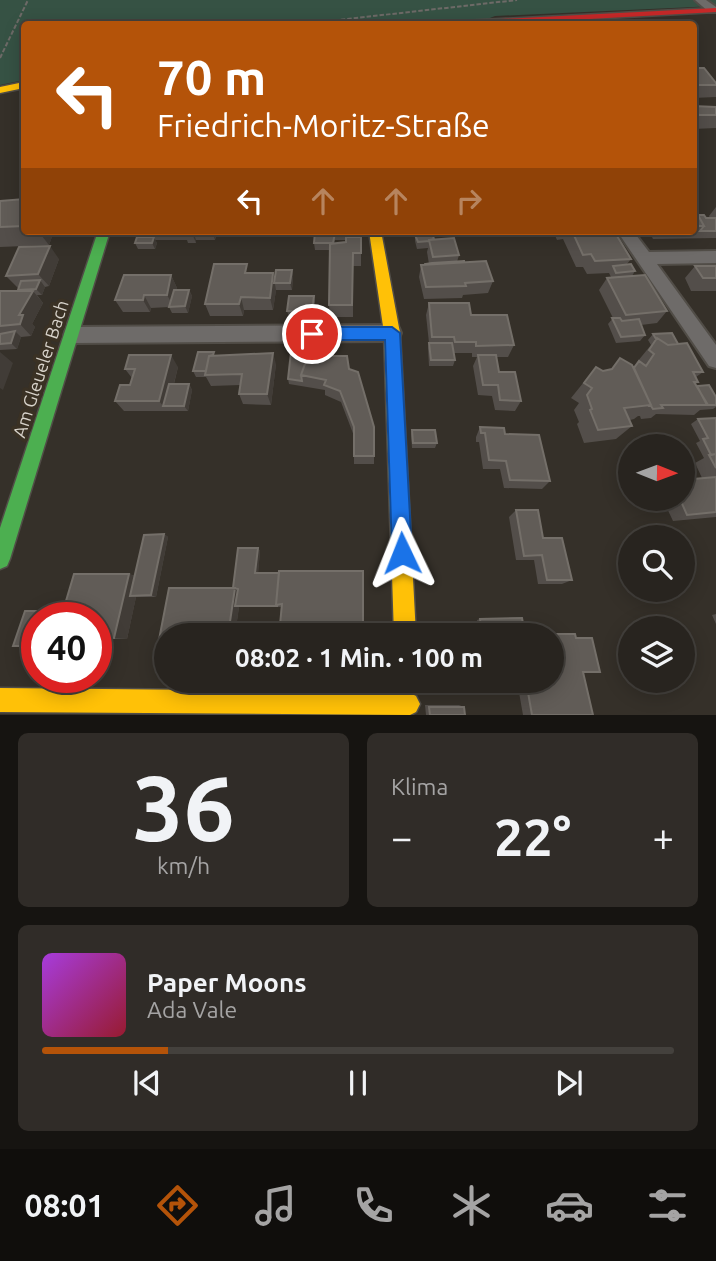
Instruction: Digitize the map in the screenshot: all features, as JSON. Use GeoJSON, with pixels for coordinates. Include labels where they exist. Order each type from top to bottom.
{"type":"FeatureCollection","features":[{"type":"Feature","properties":{"kind":"street"},"geometry":{"type":"LineString","coordinates":[[700,0],[715,10]]}},
{"type":"Feature","properties":{"kind":"street"},"geometry":{"type":"LineString","coordinates":[[517,21],[715,10]]}},
{"type":"Feature","properties":{"kind":"street"},"geometry":{"type":"LineString","coordinates":[[0,90],[21,86]]}},
{"type":"Feature","properties":{"kind":"street","name":"Am Gleueler Bach"},"geometry":{"type":"LineString","coordinates":[[0,559],[103,235]]}},
{"type":"Feature","properties":{"kind":"street"},"geometry":{"type":"LineString","coordinates":[[376,235],[392,333],[404,623]]}},
{"type":"Feature","properties":{"kind":"street"},"geometry":{"type":"LineString","coordinates":[[628,235],[716,360]]}},
{"type":"Feature","properties":{"kind":"street"},"geometry":{"type":"LineString","coordinates":[[645,258],[716,257]]}},
{"type":"Feature","properties":{"kind":"street"},"geometry":{"type":"LineString","coordinates":[[73,335],[392,333]]}},
{"type":"Feature","properties":{"kind":"street"},"geometry":{"type":"LineString","coordinates":[[0,700],[408,700]]}},
{"type":"Feature","properties":{"kind":"path"},"geometry":{"type":"LineString","coordinates":[[0,58],[28,0]]}},
{"type":"Feature","properties":{"kind":"path"},"geometry":{"type":"LineString","coordinates":[[329,21],[517,0]]}},
{"type":"Feature","properties":{"kind":"green space"},"geometry":{"type":"Polygon","coordinates":[[[0,0],[716,0],[716,6],[495,16],[485,20],[466,21],[21,21],[21,81],[0,85],[0,0]]]}},
{"type":"Feature","properties":{"kind":"building"},"geometry":{"type":"Polygon","coordinates":[[[697,68],[704,68],[716,85],[697,85],[697,68]]]}},
{"type":"Feature","properties":{"kind":"building"},"geometry":{"type":"Polygon","coordinates":[[[697,106],[716,107],[716,115],[699,115],[697,106]]]}},
{"type":"Feature","properties":{"kind":"building"},"geometry":{"type":"Polygon","coordinates":[[[21,199],[21,226],[0,227],[0,201],[21,199]]]}},
{"type":"Feature","properties":{"kind":"building"},"geometry":{"type":"Polygon","coordinates":[[[697,213],[704,226],[697,226],[697,213]]]}},
{"type":"Feature","properties":{"kind":"building"},"geometry":{"type":"Polygon","coordinates":[[[698,215],[716,218],[716,231],[700,231],[704,226],[698,215]]]}},
{"type":"Feature","properties":{"kind":"building"},"geometry":{"type":"Polygon","coordinates":[[[315,235],[335,235],[333,243],[314,243],[315,235]]]}},
{"type":"Feature","properties":{"kind":"building"},"geometry":{"type":"Polygon","coordinates":[[[415,235],[433,235],[434,239],[429,241],[418,242],[415,235]]]}},
{"type":"Feature","properties":{"kind":"building"},"geometry":{"type":"Polygon","coordinates":[[[574,235],[616,235],[631,259],[595,261],[591,254],[583,255],[574,235]]]}},
{"type":"Feature","properties":{"kind":"building"},"geometry":{"type":"Polygon","coordinates":[[[137,237],[154,237],[152,243],[135,243],[137,237]]]}},
{"type":"Feature","properties":{"kind":"building"},"geometry":{"type":"Polygon","coordinates":[[[346,237],[361,237],[361,253],[353,253],[352,305],[329,305],[330,244],[346,242],[346,237]]]}},
{"type":"Feature","properties":{"kind":"building"},"geometry":{"type":"Polygon","coordinates":[[[454,238],[459,255],[433,257],[429,240],[454,238]]]}},
{"type":"Feature","properties":{"kind":"building"},"geometry":{"type":"Polygon","coordinates":[[[50,246],[38,274],[6,276],[19,247],[50,246]]]}},
{"type":"Feature","properties":{"kind":"building"},"geometry":{"type":"Polygon","coordinates":[[[486,261],[493,281],[465,283],[466,286],[426,287],[421,265],[486,261]]]}},
{"type":"Feature","properties":{"kind":"building"},"geometry":{"type":"Polygon","coordinates":[[[214,264],[247,264],[245,273],[273,273],[270,298],[241,297],[239,304],[205,304],[214,264]]]}},
{"type":"Feature","properties":{"kind":"building"},"geometry":{"type":"Polygon","coordinates":[[[631,264],[635,271],[616,273],[613,266],[631,264]]]}},
{"type":"Feature","properties":{"kind":"building"},"geometry":{"type":"Polygon","coordinates":[[[695,266],[716,266],[716,278],[703,278],[695,266]]]}},
{"type":"Feature","properties":{"kind":"building"},"geometry":{"type":"Polygon","coordinates":[[[276,270],[292,270],[290,283],[274,283],[276,270]]]}},
{"type":"Feature","properties":{"kind":"building"},"geometry":{"type":"Polygon","coordinates":[[[124,275],[171,275],[167,295],[144,295],[143,300],[115,300],[124,275]]]}},
{"type":"Feature","properties":{"kind":"building"},"geometry":{"type":"Polygon","coordinates":[[[645,275],[667,311],[626,315],[607,278],[645,275]]]}},
{"type":"Feature","properties":{"kind":"building"},"geometry":{"type":"Polygon","coordinates":[[[40,280],[36,289],[18,290],[21,281],[40,280]]]}},
{"type":"Feature","properties":{"kind":"building"},"geometry":{"type":"Polygon","coordinates":[[[174,290],[189,290],[185,306],[169,307],[174,290]]]}},
{"type":"Feature","properties":{"kind":"building"},"geometry":{"type":"Polygon","coordinates":[[[0,291],[33,291],[19,315],[23,315],[20,324],[0,326],[0,291]]]}},
{"type":"Feature","properties":{"kind":"building"},"geometry":{"type":"Polygon","coordinates":[[[289,296],[314,296],[312,311],[287,311],[289,296]]]}},
{"type":"Feature","properties":{"kind":"building"},"geometry":{"type":"Polygon","coordinates":[[[429,303],[469,303],[471,315],[507,315],[514,345],[476,346],[476,342],[455,342],[454,337],[432,337],[429,303]]]}},
{"type":"Feature","properties":{"kind":"building"},"geometry":{"type":"Polygon","coordinates":[[[612,318],[620,318],[622,321],[639,319],[645,335],[621,337],[612,318]]]}},
{"type":"Feature","properties":{"kind":"building"},"geometry":{"type":"Polygon","coordinates":[[[15,331],[11,343],[0,344],[0,334],[15,331]]]}},
{"type":"Feature","properties":{"kind":"building"},"geometry":{"type":"Polygon","coordinates":[[[672,333],[678,344],[668,345],[656,339],[653,334],[672,333]]]}},
{"type":"Feature","properties":{"kind":"building"},"geometry":{"type":"Polygon","coordinates":[[[657,338],[668,345],[687,343],[703,372],[693,372],[698,382],[694,382],[708,405],[661,405],[663,408],[653,409],[650,406],[634,368],[639,361],[646,366],[654,354],[649,350],[657,338]]]}},
{"type":"Feature","properties":{"kind":"building"},"geometry":{"type":"Polygon","coordinates":[[[429,343],[452,343],[455,360],[431,360],[429,343]]]}},
{"type":"Feature","properties":{"kind":"building"},"geometry":{"type":"Polygon","coordinates":[[[198,352],[214,352],[209,356],[206,371],[193,371],[198,352]]]}},
{"type":"Feature","properties":{"kind":"building"},"geometry":{"type":"Polygon","coordinates":[[[291,352],[309,352],[301,375],[302,381],[288,379],[291,352]]]}},
{"type":"Feature","properties":{"kind":"building"},"geometry":{"type":"Polygon","coordinates":[[[273,353],[267,394],[239,394],[242,374],[205,375],[209,356],[273,353]]]}},
{"type":"Feature","properties":{"kind":"building"},"geometry":{"type":"Polygon","coordinates":[[[129,355],[171,355],[159,401],[115,401],[120,385],[130,385],[135,369],[125,369],[129,355]]]}},
{"type":"Feature","properties":{"kind":"building"},"geometry":{"type":"Polygon","coordinates":[[[478,355],[496,355],[499,372],[515,372],[521,401],[500,400],[498,385],[483,385],[478,355]]]}},
{"type":"Feature","properties":{"kind":"building"},"geometry":{"type":"Polygon","coordinates":[[[308,356],[347,356],[349,369],[358,372],[374,427],[374,456],[354,456],[354,427],[340,391],[324,385],[326,380],[301,375],[308,356]]]}},
{"type":"Feature","properties":{"kind":"building"},"geometry":{"type":"Polygon","coordinates":[[[620,358],[632,365],[651,405],[624,408],[632,426],[598,430],[587,395],[592,388],[584,383],[596,367],[603,371],[612,369],[620,358]]]}},
{"type":"Feature","properties":{"kind":"building"},"geometry":{"type":"Polygon","coordinates":[[[169,384],[189,384],[184,406],[163,406],[169,384]]]}},
{"type":"Feature","properties":{"kind":"building"},"geometry":{"type":"Polygon","coordinates":[[[709,385],[716,397],[716,405],[707,405],[697,386],[709,385]]]}},
{"type":"Feature","properties":{"kind":"building"},"geometry":{"type":"Polygon","coordinates":[[[716,418],[716,454],[711,455],[703,439],[708,438],[698,419],[716,418]]]}},
{"type":"Feature","properties":{"kind":"building"},"geometry":{"type":"Polygon","coordinates":[[[480,427],[504,428],[505,434],[539,435],[550,481],[510,480],[506,461],[489,460],[485,433],[481,433],[480,427]]]}},
{"type":"Feature","properties":{"kind":"building"},"geometry":{"type":"Polygon","coordinates":[[[412,430],[435,430],[437,443],[413,443],[412,430]]]}},
{"type":"Feature","properties":{"kind":"building"},"geometry":{"type":"Polygon","coordinates":[[[716,454],[716,468],[709,455],[716,454]]]}},
{"type":"Feature","properties":{"kind":"building"},"geometry":{"type":"Polygon","coordinates":[[[716,477],[716,512],[687,515],[685,511],[695,511],[695,479],[716,477]]]}},
{"type":"Feature","properties":{"kind":"building"},"geometry":{"type":"Polygon","coordinates":[[[516,510],[538,510],[543,538],[562,538],[572,580],[547,580],[542,555],[524,556],[516,510]]]}},
{"type":"Feature","properties":{"kind":"building"},"geometry":{"type":"Polygon","coordinates":[[[164,534],[151,595],[130,596],[144,535],[164,534]]]}},
{"type":"Feature","properties":{"kind":"building"},"geometry":{"type":"Polygon","coordinates":[[[238,548],[258,548],[255,573],[279,573],[278,606],[235,606],[238,589],[233,588],[238,548]]]}},
{"type":"Feature","properties":{"kind":"building"},"geometry":{"type":"Polygon","coordinates":[[[279,571],[363,571],[363,623],[280,623],[282,604],[276,605],[279,571]]]}},
{"type":"Feature","properties":{"kind":"building"},"geometry":{"type":"Polygon","coordinates":[[[74,574],[129,574],[114,638],[112,602],[66,602],[74,574]]]}},
{"type":"Feature","properties":{"kind":"building"},"geometry":{"type":"Polygon","coordinates":[[[169,588],[235,588],[230,623],[162,623],[169,588]]]}},
{"type":"Feature","properties":{"kind":"building"},"geometry":{"type":"Polygon","coordinates":[[[522,618],[523,623],[480,623],[480,619],[522,618]]]}},
{"type":"Feature","properties":{"kind":"building"},"geometry":{"type":"Polygon","coordinates":[[[21,623],[21,646],[13,646],[21,623]]]}},
{"type":"Feature","properties":{"kind":"building"},"geometry":{"type":"Polygon","coordinates":[[[564,634],[575,634],[576,638],[592,638],[600,672],[583,672],[593,715],[532,715],[528,693],[564,693],[564,634]]]}},
{"type":"Feature","properties":{"kind":"building"},"geometry":{"type":"Polygon","coordinates":[[[429,707],[464,707],[465,715],[430,715],[429,707]]]}},
{"type":"Feature","properties":{"kind":"traffic: fast"},"geometry":{"type":"LineString","coordinates":[[0,559],[103,235]]}},
{"type":"Feature","properties":{"kind":"traffic: slow"},"geometry":{"type":"LineString","coordinates":[[0,90],[21,86]]}},
{"type":"Feature","properties":{"kind":"traffic: slow"},"geometry":{"type":"LineString","coordinates":[[376,235],[392,333],[404,623]]}},
{"type":"Feature","properties":{"kind":"traffic: slow"},"geometry":{"type":"LineString","coordinates":[[0,700],[408,704]]}},
{"type":"Feature","properties":{"kind":"traffic: jam"},"geometry":{"type":"LineString","coordinates":[[517,21],[716,10]]}},
{"type":"Feature","properties":{"kind":"route"},"geometry":{"type":"LineString","coordinates":[[312,334],[392,333],[402,553]]}}]}
